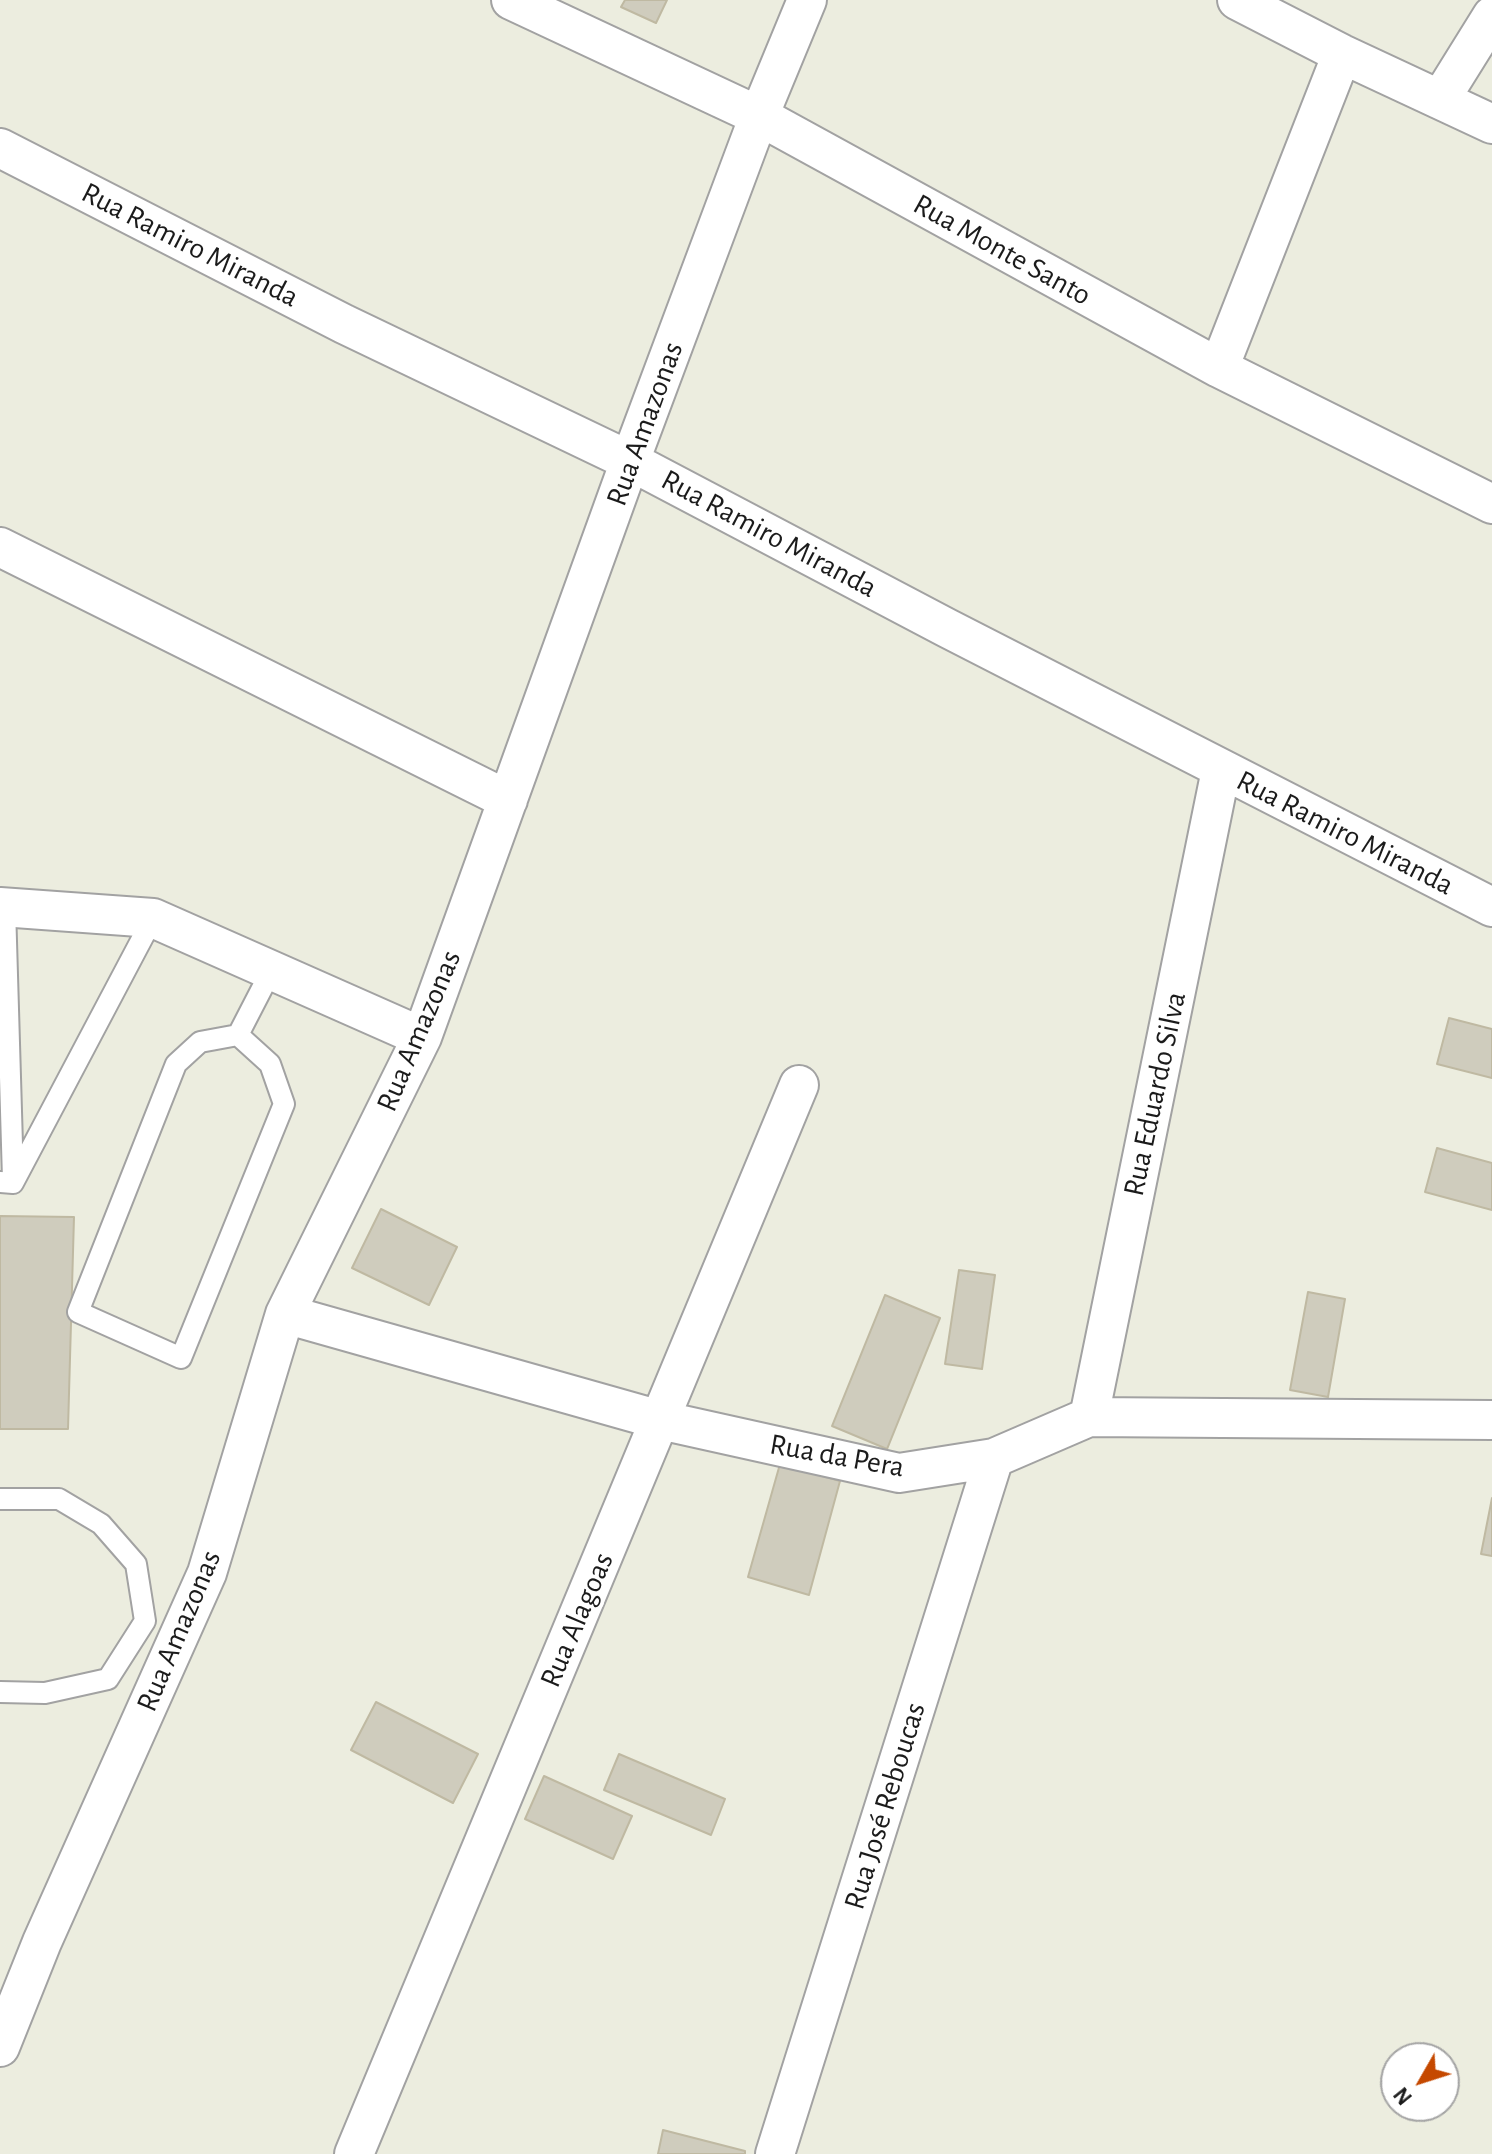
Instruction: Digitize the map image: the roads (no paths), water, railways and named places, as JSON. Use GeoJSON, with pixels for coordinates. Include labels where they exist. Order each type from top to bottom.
{"type":"FeatureCollection","features":[{"type":"Feature","properties":{"kind":"street","name":"Rua Monte Santo"},"geometry":{"type":"LineString","coordinates":[[511,0],[759,116],[1219,368],[1492,504]]}},
{"type":"Feature","properties":{"kind":"street","name":"Rua Amazonas"},"geometry":{"type":"LineString","coordinates":[[0,2047],[42,1942],[207,1573],[285,1314],[422,1037],[630,461],[759,116],[807,0]]}},
{"type":"Feature","properties":{"kind":"street"},"geometry":{"type":"LineString","coordinates":[[1237,0],[1342,54],[1492,124]]}},
{"type":"Feature","properties":{"kind":"street"},"geometry":{"type":"LineString","coordinates":[[1441,98],[1492,16]]}},
{"type":"Feature","properties":{"kind":"street"},"geometry":{"type":"LineString","coordinates":[[1219,368],[1342,54]]}},
{"type":"Feature","properties":{"kind":"street","name":"Rua Ramiro Miranda"},"geometry":{"type":"LineString","coordinates":[[0,148],[344,324],[630,461],[1221,770],[1492,907]]}},
{"type":"Feature","properties":{"kind":"street"},"geometry":{"type":"LineString","coordinates":[[0,547],[508,800]]}},
{"type":"Feature","properties":{"kind":"street","name":"Rua Eduardo Silva"},"geometry":{"type":"LineString","coordinates":[[1089,1417],[1221,770]]}},
{"type":"Feature","properties":{"kind":"street"},"geometry":{"type":"LineString","coordinates":[[2,907],[153,918],[422,1037]]}},
{"type":"Feature","properties":{"kind":"street","name":"Rua Alagoas"},"geometry":{"type":"LineString","coordinates":[[354,2154],[799,1085]]}},
{"type":"Feature","properties":{"kind":"street","name":"Rua da Pera"},"geometry":{"type":"LineString","coordinates":[[285,1314],[660,1420],[899,1473],[994,1458],[1089,1417],[1490,1413]]}},
{"type":"Feature","properties":{"kind":"street","name":"Rua José Reboucas"},"geometry":{"type":"LineString","coordinates":[[775,2154],[994,1458]]}},
{"type":"Feature","properties":{"kind":"lane"},"geometry":{"type":"LineString","coordinates":[[2,907],[6,1183]]}},
{"type":"Feature","properties":{"kind":"lane"},"geometry":{"type":"LineString","coordinates":[[6,1183],[153,918]]}},
{"type":"Feature","properties":{"kind":"lane"},"geometry":{"type":"LineString","coordinates":[[238,1035],[271,971]]}},
{"type":"Feature","properties":{"kind":"lane"},"geometry":{"type":"LineString","coordinates":[[238,1035],[270,1064],[284,1104],[181,1358],[78,1312],[176,1064],[200,1042],[238,1035]]}},
{"type":"Feature","properties":{"kind":"lane"},"geometry":{"type":"LineString","coordinates":[[0,1499],[59,1499],[101,1524],[136,1564],[145,1621],[108,1679],[45,1693],[0,1692]]}}]}
